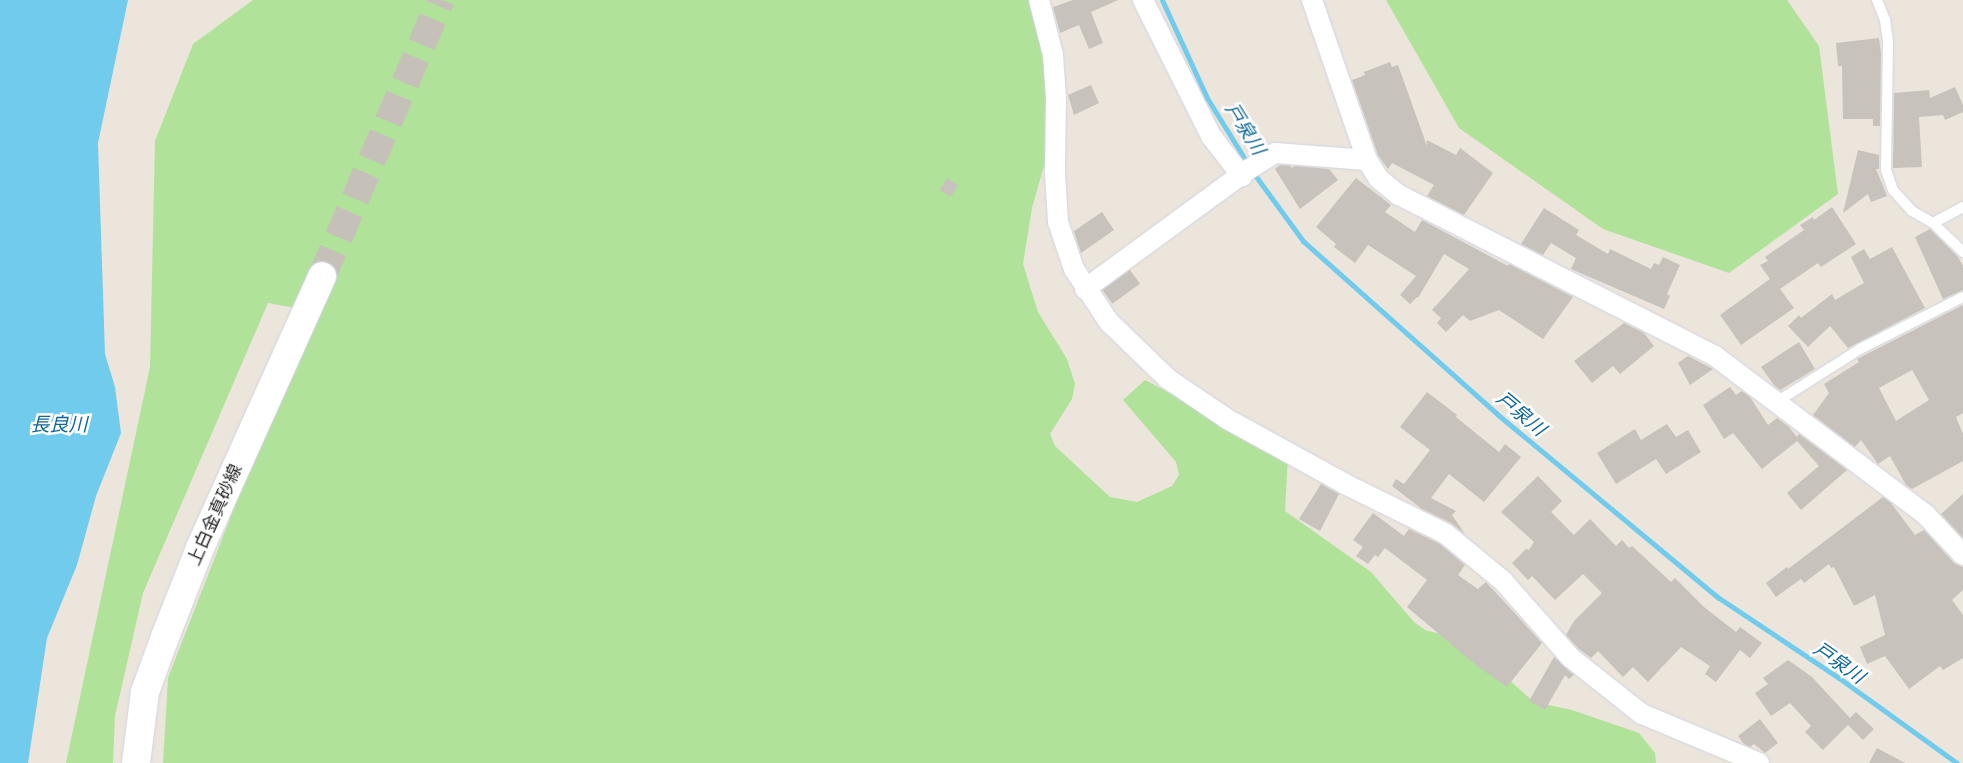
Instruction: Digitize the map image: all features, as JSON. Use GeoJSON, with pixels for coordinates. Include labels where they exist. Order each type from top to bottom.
{"type":"FeatureCollection","features":[{"type":"Feature","properties":{"kind":"main road","name":"上白金真砂線"},"geometry":{"type":"LineString","coordinates":[[136,763],[145,692],[165,637],[200,548],[322,276]]}},
{"type":"Feature","properties":{"kind":"street"},"geometry":{"type":"LineString","coordinates":[[1039,0],[1054,56],[1056,98],[1054,174],[1058,222],[1074,269],[1109,322],[1168,379],[1213,409],[1346,484],[1446,534],[1503,581],[1571,658],[1642,714],[1759,763]]}},
{"type":"Feature","properties":{"kind":"street"},"geometry":{"type":"LineString","coordinates":[[1143,0],[1211,136],[1250,170]]}},
{"type":"Feature","properties":{"kind":"street"},"geometry":{"type":"LineString","coordinates":[[1312,0],[1367,160],[1378,179],[1399,195],[1714,356],[1925,514],[1963,555]]}},
{"type":"Feature","properties":{"kind":"street"},"geometry":{"type":"LineString","coordinates":[[1086,288],[1275,153],[1367,160]]}},
{"type":"Feature","properties":{"kind":"lane"},"geometry":{"type":"LineString","coordinates":[[1877,0],[1885,20],[1888,42],[1886,170],[1893,190],[1912,211],[1933,223],[1963,252]]}},
{"type":"Feature","properties":{"kind":"lane"},"geometry":{"type":"LineString","coordinates":[[1933,223],[1963,206]]}},
{"type":"Feature","properties":{"kind":"lane"},"geometry":{"type":"LineString","coordinates":[[1775,403],[1860,349],[1963,297]]}},
{"type":"Feature","properties":{"kind":"green space"},"geometry":{"type":"Polygon","coordinates":[[[253,0],[1034,0],[1055,57],[1051,141],[1032,208],[1023,264],[1038,312],[1067,359],[1075,384],[1072,399],[1050,434],[1055,446],[1110,497],[1137,502],[1172,486],[1179,475],[1176,462],[1123,400],[1145,380],[1288,456],[1285,511],[1371,572],[1414,622],[1425,630],[1464,640],[1534,702],[1572,710],[1639,733],[1655,753],[1656,763],[163,763],[168,678],[252,462],[301,309],[268,303],[143,593],[115,716],[113,763],[66,763],[150,367],[155,141],[193,44],[253,0]]]}},
{"type":"Feature","properties":{"kind":"green space"},"geometry":{"type":"Polygon","coordinates":[[[1386,0],[1787,0],[1819,46],[1838,194],[1729,273],[1603,229],[1459,128],[1386,0]]]}},
{"type":"Feature","properties":{"kind":"water","name":"長良川"},"geometry":{"type":"Polygon","coordinates":[[[0,0],[128,0],[98,143],[105,354],[115,387],[121,433],[96,496],[77,565],[47,638],[28,763],[0,763],[0,0]]]}},
{"type":"Feature","properties":{"kind":"building"},"geometry":{"type":"Polygon","coordinates":[[[1073,0],[1118,0],[1091,12],[1103,43],[1089,49],[1079,25],[1060,33],[1053,7],[1073,0]]]}},
{"type":"Feature","properties":{"kind":"building"},"geometry":{"type":"Polygon","coordinates":[[[1879,38],[1881,54],[1880,126],[1873,126],[1873,119],[1843,119],[1842,66],[1838,66],[1836,43],[1879,38]]]}},
{"type":"Feature","properties":{"kind":"building"},"geometry":{"type":"Polygon","coordinates":[[[1390,62],[1392,67],[1398,65],[1427,146],[1427,140],[1456,155],[1460,148],[1493,173],[1464,215],[1427,196],[1434,185],[1392,163],[1388,169],[1378,155],[1352,80],[1365,75],[1364,72],[1390,62]]]}},
{"type":"Feature","properties":{"kind":"building"},"geometry":{"type":"Polygon","coordinates":[[[1091,85],[1099,103],[1074,115],[1068,95],[1091,85]]]}},
{"type":"Feature","properties":{"kind":"building"},"geometry":{"type":"Polygon","coordinates":[[[1955,87],[1963,105],[1963,112],[1945,120],[1943,115],[1919,117],[1922,167],[1893,168],[1894,93],[1929,90],[1930,98],[1955,87]]]}},
{"type":"Feature","properties":{"kind":"building"},"geometry":{"type":"Polygon","coordinates":[[[1858,150],[1879,155],[1879,169],[1876,169],[1887,196],[1871,202],[1868,194],[1843,213],[1858,150]]]}},
{"type":"Feature","properties":{"kind":"building"},"geometry":{"type":"Polygon","coordinates":[[[1280,165],[1292,168],[1295,166],[1329,169],[1338,180],[1300,209],[1275,169],[1280,165]]]}},
{"type":"Feature","properties":{"kind":"building"},"geometry":{"type":"Polygon","coordinates":[[[947,178],[958,185],[951,197],[940,190],[947,178]]]}},
{"type":"Feature","properties":{"kind":"building"},"geometry":{"type":"Polygon","coordinates":[[[1356,178],[1391,205],[1385,212],[1415,232],[1422,220],[1508,266],[1509,264],[1573,297],[1543,339],[1499,310],[1470,321],[1463,315],[1446,332],[1437,323],[1441,318],[1432,310],[1469,269],[1444,254],[1418,298],[1410,304],[1400,295],[1416,276],[1368,245],[1355,263],[1334,247],[1336,244],[1316,227],[1356,178]]]}},
{"type":"Feature","properties":{"kind":"building"},"geometry":{"type":"Polygon","coordinates":[[[1832,207],[1856,244],[1821,267],[1818,263],[1780,289],[1794,308],[1741,345],[1720,315],[1770,279],[1760,265],[1768,261],[1765,257],[1804,230],[1800,225],[1813,217],[1814,220],[1832,207]]]}},
{"type":"Feature","properties":{"kind":"building"},"geometry":{"type":"Polygon","coordinates":[[[1544,208],[1579,230],[1576,235],[1608,254],[1610,249],[1651,269],[1654,263],[1659,265],[1663,257],[1680,265],[1667,294],[1670,296],[1664,309],[1571,269],[1576,258],[1551,243],[1543,255],[1521,244],[1544,208]]]}},
{"type":"Feature","properties":{"kind":"building"},"geometry":{"type":"Polygon","coordinates":[[[1102,212],[1114,230],[1081,253],[1074,231],[1102,212]]]}},
{"type":"Feature","properties":{"kind":"building"},"geometry":{"type":"Polygon","coordinates":[[[1930,229],[1958,257],[1963,266],[1963,290],[1943,299],[1915,237],[1930,229]]]}},
{"type":"Feature","properties":{"kind":"building"},"geometry":{"type":"Polygon","coordinates":[[[1892,247],[1925,308],[1848,348],[1830,326],[1808,347],[1788,326],[1799,315],[1801,318],[1832,294],[1835,300],[1864,283],[1851,257],[1864,249],[1870,259],[1892,247]]]}},
{"type":"Feature","properties":{"kind":"building"},"geometry":{"type":"Polygon","coordinates":[[[1130,270],[1140,284],[1112,304],[1102,290],[1130,270]]]}},
{"type":"Feature","properties":{"kind":"building"},"geometry":{"type":"Polygon","coordinates":[[[1963,305],[1963,413],[1956,417],[1963,434],[1963,461],[1912,489],[1906,485],[1890,456],[1878,464],[1861,440],[1855,447],[1813,415],[1829,393],[1824,384],[1859,362],[1857,359],[1963,305]],[[1912,370],[1879,388],[1896,421],[1929,400],[1912,370]]]}},
{"type":"Feature","properties":{"kind":"building"},"geometry":{"type":"Polygon","coordinates":[[[1624,323],[1644,333],[1654,346],[1620,374],[1613,366],[1592,383],[1574,361],[1624,323]]]}},
{"type":"Feature","properties":{"kind":"building"},"geometry":{"type":"Polygon","coordinates":[[[1799,342],[1815,369],[1780,390],[1761,367],[1799,342]]]}},
{"type":"Feature","properties":{"kind":"building"},"geometry":{"type":"Polygon","coordinates":[[[1688,356],[1713,369],[1690,385],[1678,363],[1688,356]]]}},
{"type":"Feature","properties":{"kind":"building"},"geometry":{"type":"Polygon","coordinates":[[[1730,387],[1736,395],[1742,391],[1750,397],[1768,425],[1777,418],[1788,426],[1797,437],[1799,434],[1847,470],[1801,510],[1787,493],[1819,466],[1797,441],[1762,469],[1733,433],[1724,439],[1703,405],[1730,387]]]}},
{"type":"Feature","properties":{"kind":"building"},"geometry":{"type":"Polygon","coordinates":[[[1427,392],[1457,415],[1456,417],[1499,452],[1505,444],[1521,457],[1484,502],[1449,474],[1431,498],[1456,511],[1452,515],[1465,534],[1451,523],[1422,509],[1392,486],[1396,479],[1404,484],[1430,450],[1400,427],[1427,392]]]}},
{"type":"Feature","properties":{"kind":"building"},"geometry":{"type":"Polygon","coordinates":[[[1667,424],[1676,437],[1688,430],[1701,452],[1666,474],[1656,459],[1616,484],[1597,453],[1635,429],[1641,440],[1667,424]]]}},
{"type":"Feature","properties":{"kind":"building"},"geometry":{"type":"Polygon","coordinates":[[[1538,476],[1562,501],[1551,512],[1574,535],[1590,519],[1616,546],[1622,540],[1629,548],[1632,546],[1671,582],[1675,578],[1704,607],[1736,632],[1740,627],[1762,643],[1750,658],[1740,650],[1716,682],[1705,674],[1710,666],[1681,647],[1648,682],[1633,667],[1623,677],[1598,651],[1591,658],[1579,649],[1566,635],[1574,621],[1602,593],[1583,574],[1555,600],[1532,576],[1528,580],[1512,563],[1526,549],[1529,550],[1534,542],[1501,512],[1538,476]]]}},
{"type":"Feature","properties":{"kind":"building"},"geometry":{"type":"Polygon","coordinates":[[[1321,484],[1339,494],[1320,531],[1299,519],[1321,484]]]}},
{"type":"Feature","properties":{"kind":"building"},"geometry":{"type":"Polygon","coordinates":[[[1963,494],[1963,538],[1941,514],[1963,494]]]}},
{"type":"Feature","properties":{"kind":"building"},"geometry":{"type":"Polygon","coordinates":[[[1883,497],[1891,503],[1915,535],[1924,530],[1954,563],[1963,567],[1963,590],[1952,600],[1963,615],[1963,658],[1943,670],[1940,666],[1909,689],[1885,656],[1867,664],[1860,647],[1885,635],[1875,595],[1854,606],[1834,567],[1831,568],[1829,564],[1804,583],[1801,579],[1776,597],[1766,583],[1787,567],[1788,569],[1883,497]]]}},
{"type":"Feature","properties":{"kind":"building"},"geometry":{"type":"Polygon","coordinates":[[[1373,513],[1404,536],[1409,529],[1440,544],[1465,565],[1458,575],[1478,589],[1486,582],[1542,643],[1507,687],[1477,666],[1407,607],[1427,580],[1385,548],[1378,557],[1375,555],[1368,564],[1356,556],[1363,547],[1353,540],[1373,513]]]}},
{"type":"Feature","properties":{"kind":"building"},"geometry":{"type":"Polygon","coordinates":[[[1554,657],[1574,675],[1569,679],[1565,675],[1545,710],[1529,701],[1554,657]]]}},
{"type":"Feature","properties":{"kind":"building"},"geometry":{"type":"Polygon","coordinates":[[[1788,660],[1812,677],[1850,718],[1856,712],[1874,729],[1863,740],[1848,725],[1823,750],[1805,732],[1811,726],[1790,703],[1771,716],[1755,693],[1768,684],[1763,678],[1788,660]]]}},
{"type":"Feature","properties":{"kind":"building"},"geometry":{"type":"Polygon","coordinates":[[[1760,719],[1778,743],[1765,753],[1754,744],[1750,747],[1744,744],[1738,736],[1760,719]]]}},
{"type":"Feature","properties":{"kind":"building"},"geometry":{"type":"Polygon","coordinates":[[[1877,748],[1905,763],[1869,763],[1877,748]]]}},
{"type":"Feature","properties":{"kind":"waterway","name":"戸泉川"},"geometry":{"type":"LineString","coordinates":[[1162,0],[1207,98],[1248,164]]}},
{"type":"Feature","properties":{"kind":"waterway","name":"戸泉川"},"geometry":{"type":"LineString","coordinates":[[1252,171],[1303,241],[1497,414],[1719,598],[1839,678],[1957,763]]}},
{"type":"Feature","properties":{"kind":"tunnel"},"geometry":{"type":"LineString","coordinates":[[322,276],[441,0]]}}]}
